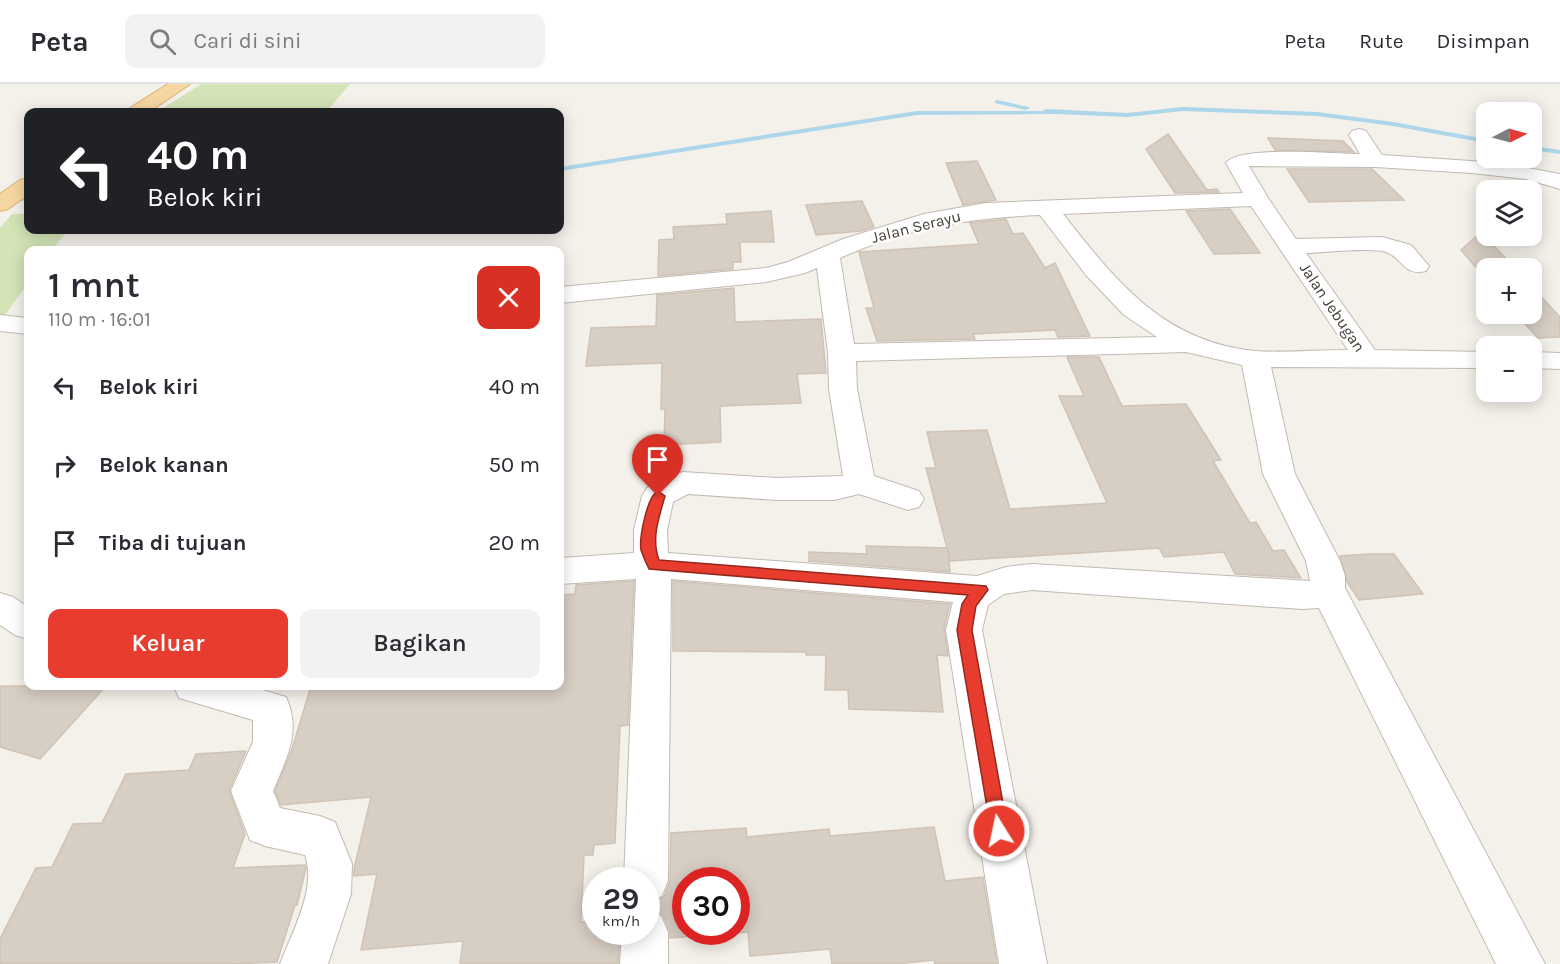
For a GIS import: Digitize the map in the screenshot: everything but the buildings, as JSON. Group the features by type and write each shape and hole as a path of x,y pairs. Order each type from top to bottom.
{"main road":[{"path":"143,108 180,84"},
{"path":"0,204 24,188"}],"street":[{"path":"1359,135 1376,161 1521,172 1548,176 1560,182"},
{"name":"Jalan Jebugan","path":"1376,161 1254,158 1237,164 1264,208 1367,358 1476,360"},
{"path":"1047,208 1095,270 1133,309 1186,344"},
{"name":"Jalan Serayu","path":"564,295 766,275 796,268 827,254 932,219 986,210 1264,208"},
{"path":"1291,246 1382,244 1403,250 1417,266"},
{"path":"827,254 842,353 843,389 860,483"},
{"path":"0,323 24,326"},
{"path":"842,353 1186,344 1255,359 1367,358"},
{"path":"1255,359 1278,474 1323,561 1328,576 1327,588 1521,964"},
{"path":"1542,360 1560,361"},
{"path":"646,867 654,565 648,549 649,532 658,496 682,483 777,489 834,489 860,483 908,499"},
{"path":"564,572 654,565 980,590 1004,580 1032,577 1302,595 1319,594 1327,588"},
{"path":"980,590 969,604 964,630 1023,964"},
{"path":"0,607 24,622"},
{"path":"207,690 272,709 273,742 252,791 265,825 320,837 330,864 328,894 304,964"},
{"path":"644,964 645,945"}],"green space":[{"path":"201,84 350,84 329,108 163,108"},
{"path":"12,214 24,214 24,234 65,234 55,246 24,246 24,289 3,318 0,317 0,228"}],"waterway":[{"path":"997,102 1026,108"},
{"path":"1046,111 1127,115 1183,109 1317,114 1393,124 1476,139"},
{"path":"564,168 917,113 1053,113"},
{"path":"1542,149 1560,152"}],"route":[{"path":"658,496 649,532 648,549 654,565 980,590 969,604 964,630 999,831"}]}
